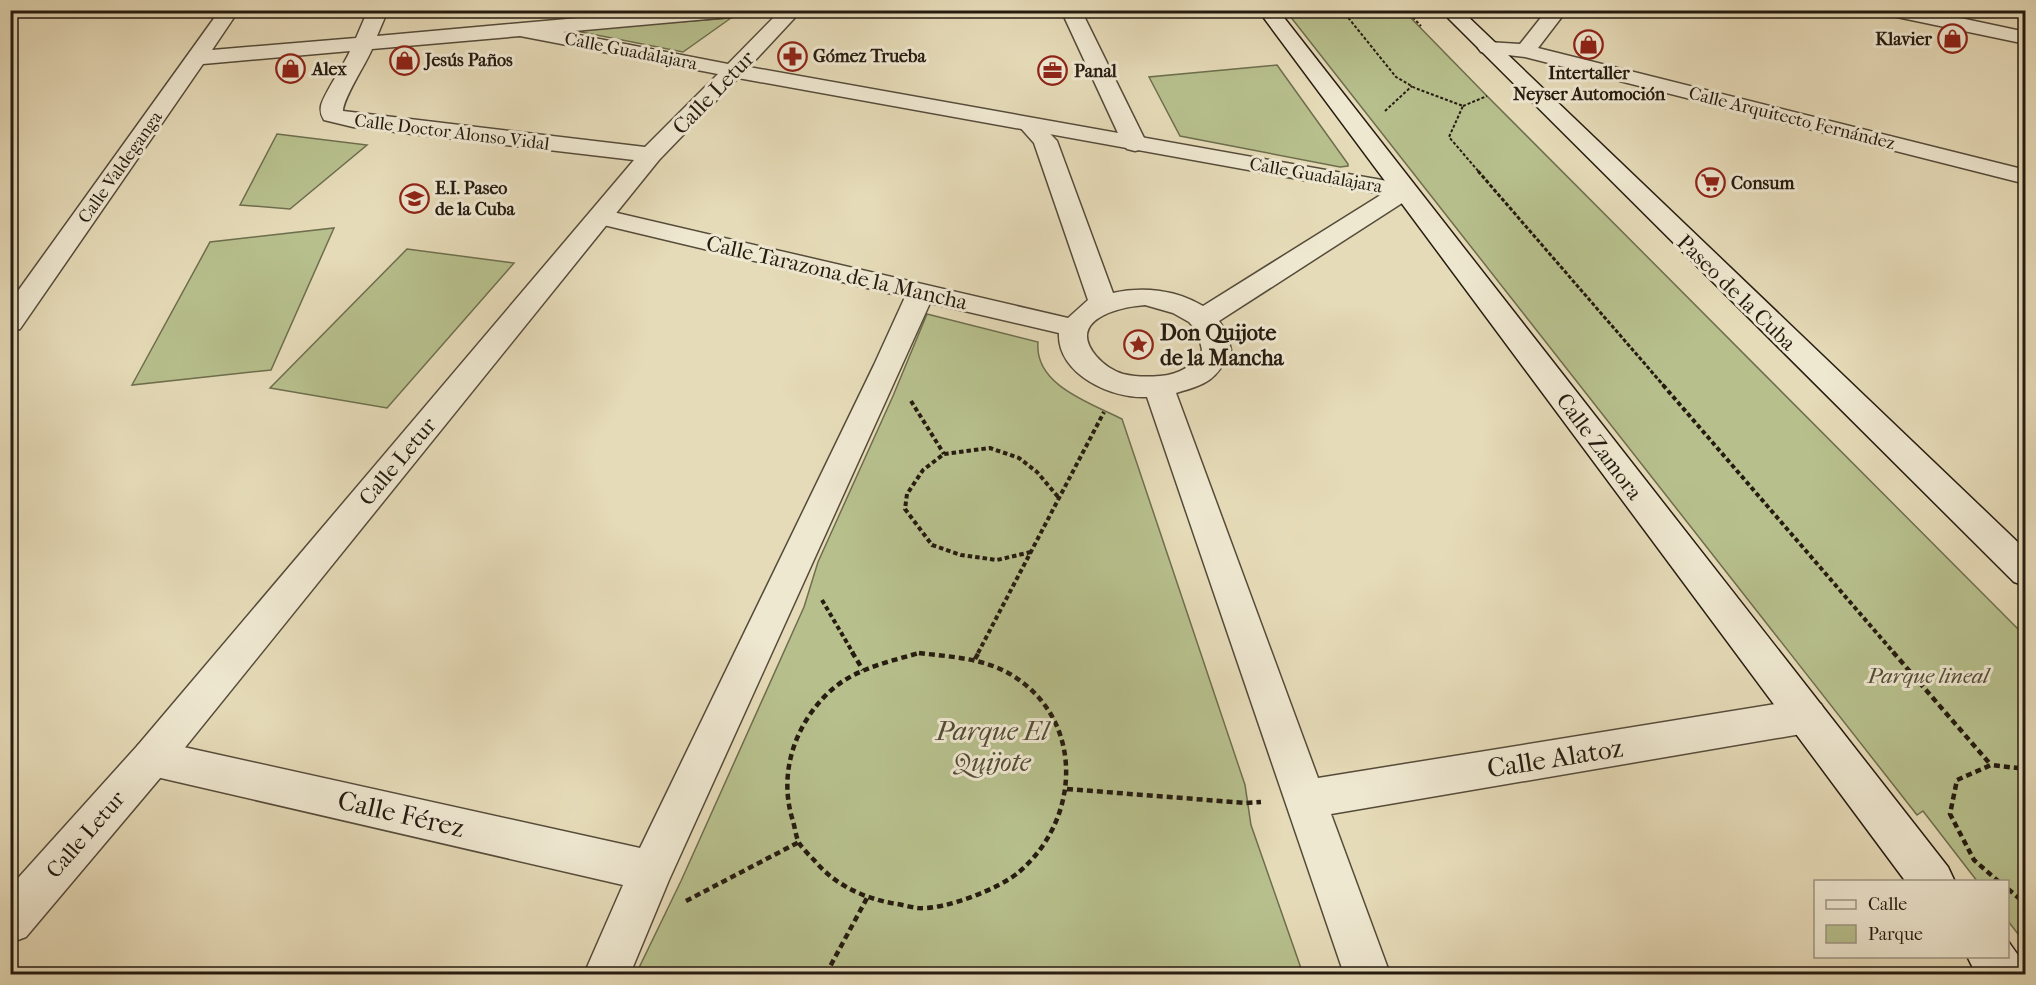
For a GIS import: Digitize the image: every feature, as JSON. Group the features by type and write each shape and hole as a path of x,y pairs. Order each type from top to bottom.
{"street":[{"name":"Calle Valdeganga","path":"10,322 230,10"},
{"name":"Calle Doctor Alonso Vidal","path":"378,10 353,69 332,104 332,115 340,118 651,155"},
{"path":"197,58 362,45 517,29 554,18 741,10"},
{"name":"Calle Letur","path":"10,921 152,758 651,155 793,10"},
{"path":"1071,10 1135,144"},
{"name":"Calle Zamora","path":"1267,10 1931,880"},
{"path":"1525,51 1558,10"},
{"path":"1892,10 2025,38"},
{"path":"1440,13 1444,30 1488,48"},
{"name":"Calle Guadalajara","path":"517,29 733,71 1404,191"},
{"name":"Calle Arquitecto Fernández","path":"1488,48 1525,51 2025,177"},
{"name":"Paseo de la Cuba","path":"1488,48 1529,91 2025,572"},
{"path":"1029,125 1045,141 1103,303"},
{"name":"Calle Guadalajara","path":"1203,319 1404,191"},
{"name":"Calle Tarazona de la Mancha","path":"600,217 1074,328"},
{"path":"607,975 651,870 889,365 921,292"},
{"path":"1145,297 1167,301 1187,308 1203,319 1213,333 1216,348 1212,362 1200,374 1182,383 1159,388 1119,384 1096,374 1081,360 1073,344 1074,328 1085,314 1103,303 1123,298 1145,297"},
{"path":"1159,388 1367,975"},
{"name":"Calle Alatoz","path":"1304,799 1807,716"},
{"name":"Calle Férez","path":"152,758 651,870"},
{"path":"1991,958 2004,975"}],"path":[{"path":"1342,10 1396,77 1412,87 1463,106"},
{"path":"1378,118 1412,87"},
{"path":"1486,96 1463,106 1449,137 1991,765"},
{"path":"889,365 944,454"},
{"path":"975,658 1119,384"},
{"path":"1031,552 997,560 961,555 932,545 905,509 907,494 923,470 944,454 990,448 1019,458 1037,472 1059,498"},
{"path":"797,557 863,669"},
{"path":"919,654 975,658 1015,677 1046,706 1065,744 1067,789 1052,833 1019,872 974,898 920,908 867,898 827,876 800,842 787,803 788,762 803,724 829,692 863,669 919,654"},
{"path":"1997,880 1974,860 1950,814 1957,780 1991,765 2025,769"},
{"path":"1067,789 1246,803 1304,799"},
{"path":"625,932 800,842"},
{"path":"2009,891 2025,904"},
{"path":"825,975 867,898"}],"green space":[{"name":"Parque lineal","path":"1286,11 1404,11 2025,636 2025,943 2009,922 2009,880 1976,880 1923,811 1917,815"},
{"path":"731,18 683,52 581,32 587,29"},
{"path":"1277,65 1348,166 1340,167 1180,136 1149,77"},
{"path":"277,134 367,145 290,209 240,205"},
{"path":"334,228 271,370 132,385 210,242"},
{"path":"407,249 514,263 387,408 270,388"},
{"name":"Parque El Quijote","path":"927,314 1038,342 1039,357 1045,370 1054,381 1080,399 1122,419 1245,785 1251,825 1303,974 636,974 681,881 804,607 818,562 893,396"}],"place":[{"name":"Klavier","path":"1953,39"},
{"name":"Intertaller Neyser Automoción","path":"1589,44"},
{"name":"Gómez Trueba","path":"792,56"},
{"name":"Jesús Paños","path":"404,60"},
{"name":"Alex","path":"291,69"},
{"name":"Panal","path":"1053,71"},
{"name":"Consum","path":"1710,183"},
{"name":"E.I. Paseo de la Cuba","path":"414,198"},
{"name":"Don Quijote de la Mancha","path":"1139,345"}]}
